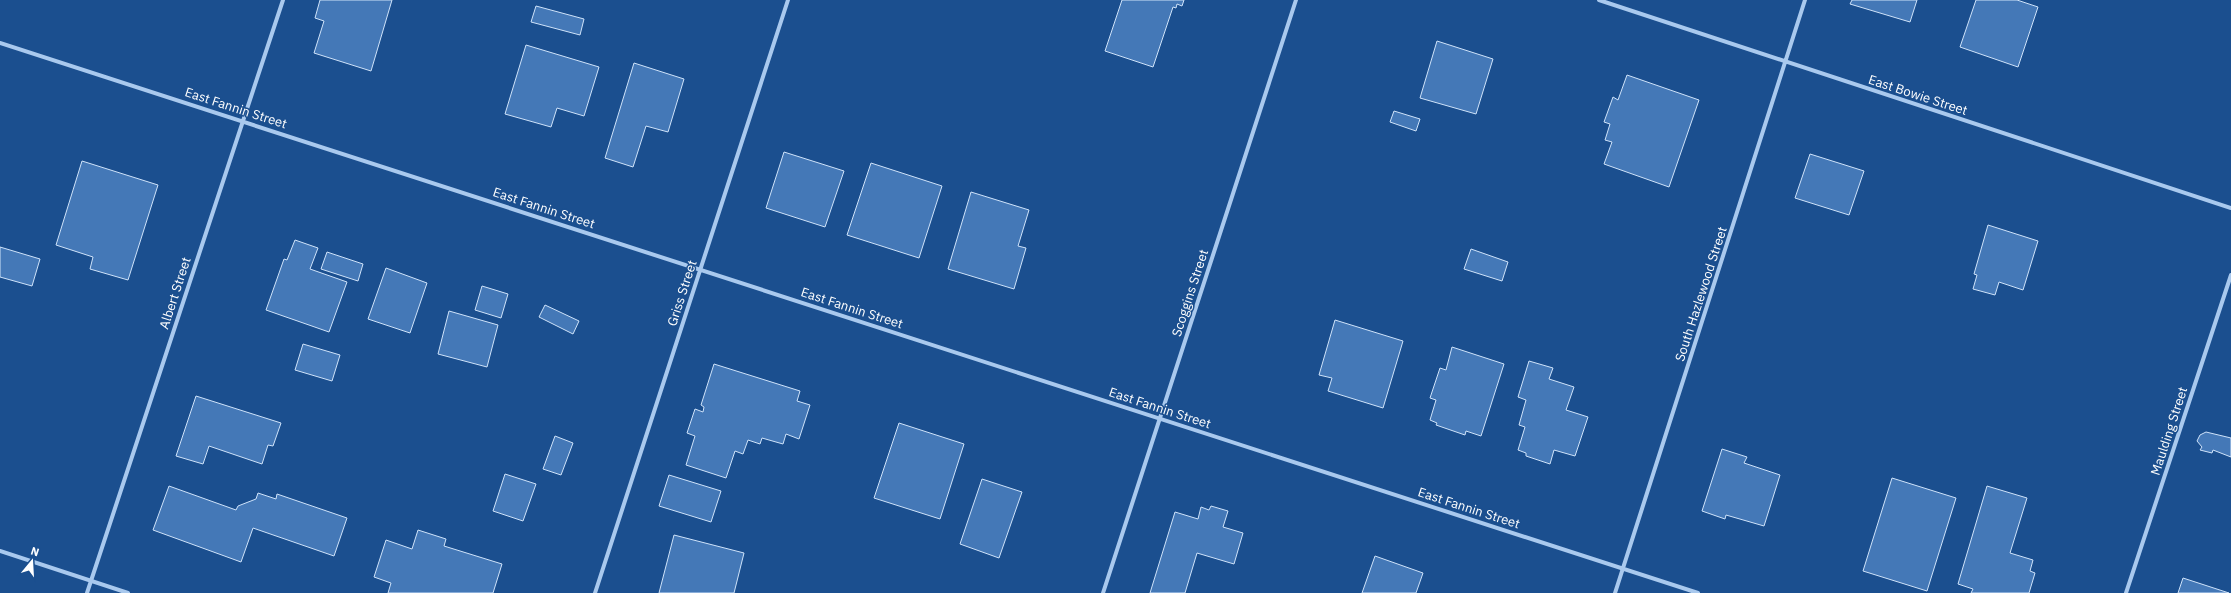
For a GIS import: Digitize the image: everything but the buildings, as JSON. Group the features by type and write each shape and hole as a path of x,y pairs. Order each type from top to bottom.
{"street":[{"name":"Albert Street","path":"87,593 283,0"},
{"name":"Griss Street","path":"595,593 788,0"},
{"name":"Scoggins Street","path":"1103,593 1296,0"},
{"name":"East Bowie Street","path":"1599,0 1786,63 2231,208"},
{"name":"South Hazlewood Street","path":"1615,593 1805,0"},
{"name":"East Fannin Street","path":"0,43 1698,593"},
{"name":"Maulding Street","path":"2126,593 2231,275"},
{"path":"0,551 128,593"}]}
